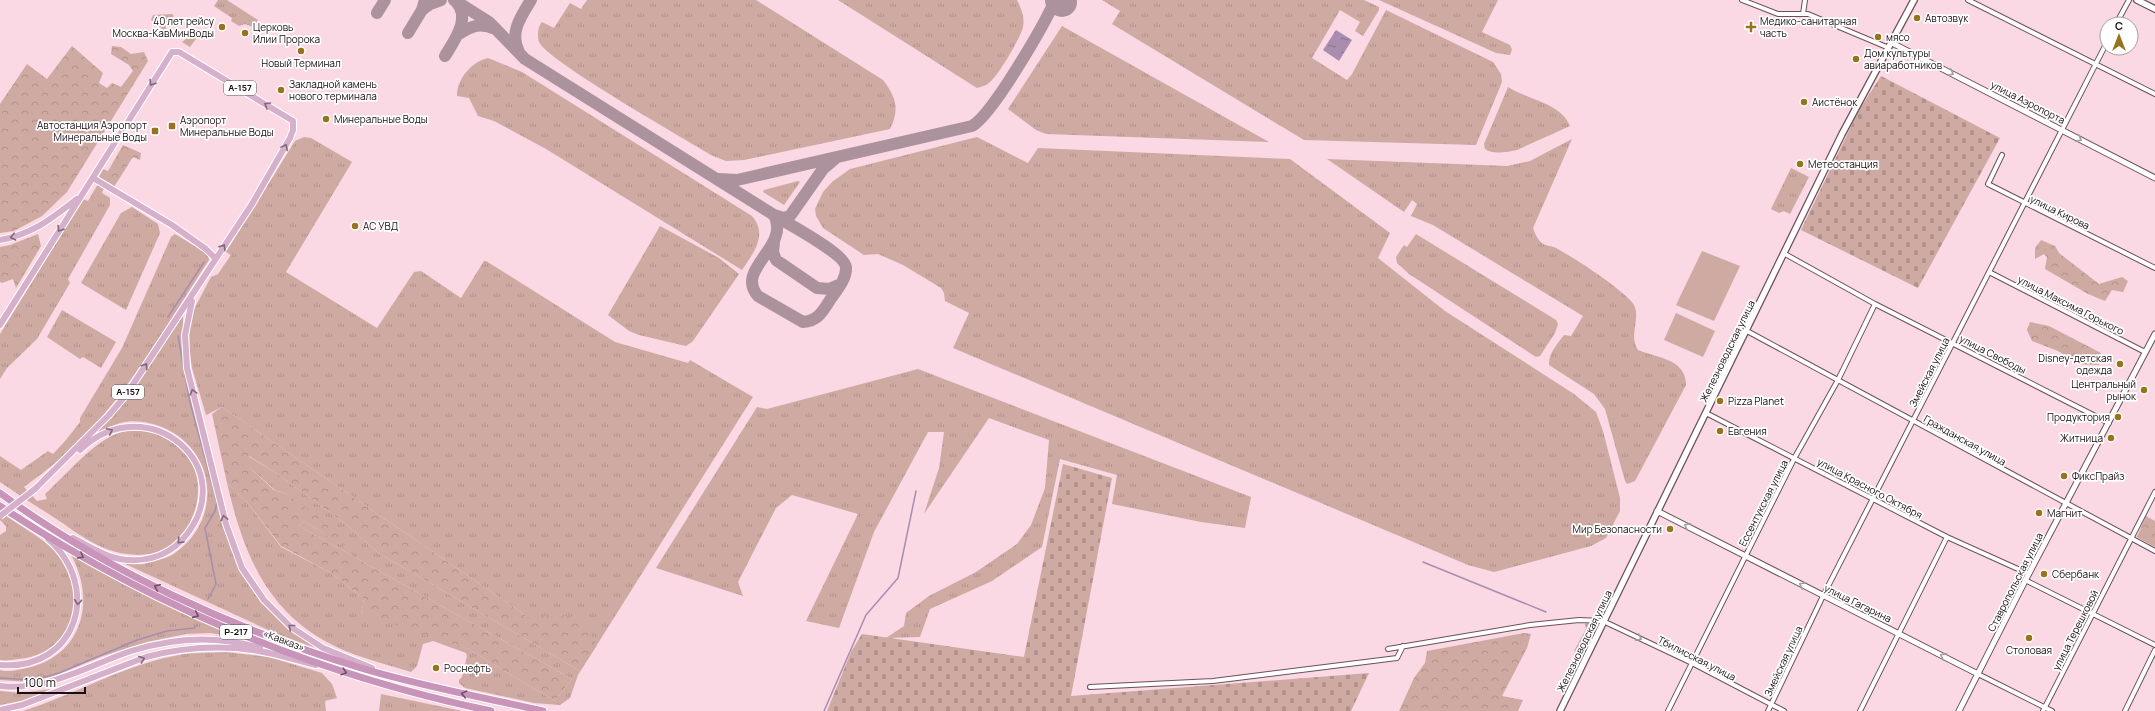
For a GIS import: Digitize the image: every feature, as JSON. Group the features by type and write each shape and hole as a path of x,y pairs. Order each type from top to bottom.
{"highway":[{"name":"Р-217","path":"0,493 62,534"},
{"name":"«Кавказ»","path":"0,506 42,534 126,581 197,616 329,668 409,692 491,711"},
{"name":"«Кавказ»","path":"62,534 106,561 210,612 313,652 388,675 543,711"},
{"path":"480,697 494,703 532,711"}],"main road":[{"name":"Железноводская улица","path":"1560,711 1842,134 1914,0"},
{"path":"2137,0 2155,9"},
{"name":"А-157","path":"0,325 168,56 174,51 179,52 291,119 294,124 293,130 276,163 195,292 126,395 35,489 0,516"},
{"path":"93,178 172,225 206,249 216,259"},
{"path":"0,240 29,233 42,226 81,196"},
{"path":"195,292 188,310 185,329 187,368 226,524 242,568 264,600 291,627 339,656 388,675"},
{"path":"45,479 56,473 84,446 97,437 116,428 131,426 144,426 170,436 188,451 199,474 202,494 199,514 189,532 167,552 148,559 121,559 107,556 62,534"},
{"path":"0,665 22,664 46,655 65,639 76,617 78,589 69,563 63,553 42,534"},
{"path":"0,686 35,686 55,681 131,651 167,642 194,638 234,641 329,668"},
{"path":"0,710 22,705 146,657 165,652 234,648 255,650 329,668"}],"street":[{"path":"1742,0 1778,14 1808,14 1890,45"},
{"path":"1803,14 1805,0"},
{"path":"1968,0 2155,94"},
{"path":"2120,16 2129,0"},
{"name":"улица Аэропорта","path":"1890,45 2155,178"},
{"name":"Змейская улица","path":"1768,711 1823,596 1914,421 2099,56"},
{"name":"улица Кирова","path":"2002,155 1988,184 2155,268"},
{"name":"улица Свободы","path":"1784,254 1875,304 2109,423"},
{"name":"улица Максима Горького","path":"1989,272 2146,352"},
{"name":"Ессентукская улица","path":"1668,711 1795,457 1838,380 1875,304"},
{"name":"Гражданская улица","path":"1747,331 2155,551"},
{"name":"Ставропольская улица","path":"1959,711 2025,580 2155,334"},
{"name":"улица Красного Октября","path":"1706,412 1947,537 2029,574"},
{"name":"улица Терешковой","path":"2044,709 2130,538 2155,492"},
{"name":"улица Гагарина","path":"1657,511 1746,555 2044,709 2052,711"},
{"path":"1860,711 1900,634 1947,537"},
{"path":"2025,580 2155,645"},
{"path":"1388,649 1530,625 1584,620 1604,621"},
{"name":"Тбилисская улица","path":"1604,621 1692,663 1784,711"},
{"path":"1090,687 1213,681 1397,658 1403,646"},
{"path":"2125,711 2155,650"}],"green space":[{"path":"218,0 227,0 258,20 253,27 245,24 239,26 231,21 232,18 214,6"},
{"path":"587,0 756,0 883,80 894,98 896,109 893,122 890,129 744,160 726,161 713,156 591,82 547,51 539,42 538,31 542,22 554,28 570,3 581,9"},
{"path":"838,0 1017,0 1022,13 1023,27 1018,39 995,77 984,86 977,88"},
{"path":"1102,0 1364,0 1379,7 1379,10 1363,36 1355,31 1360,22 1340,10 1312,58 1347,80 1352,74 1386,10 1493,62 1501,74 1502,82 1476,145 1304,140 1112,24 1120,11"},
{"path":"1379,0 1498,0 1482,32 1510,45 1512,50 1510,55 1496,53"},
{"path":"172,14 174,16 167,22 165,31 151,20 153,15"},
{"path":"1062,26 1269,142 1046,134 1036,130 1008,109"},
{"path":"191,27 198,36 190,47 182,42 191,35"},
{"path":"72,46 103,73 99,83 107,88 112,83 121,87 133,71 129,65 111,54 112,46 121,47 131,54 144,52 148,61 67,192 42,216 14,231 0,233 0,104 27,64 47,79"},
{"path":"488,58 522,72 752,216 757,223 759,230 758,243 742,270 546,149 494,121 478,116 469,98 457,96 459,83 471,67"},
{"path":"1881,76 2000,138 1918,288 1801,230 1859,110"},
{"path":"1508,87 1552,107 1566,118 1570,126 1517,150 1505,152 1488,151 1485,149 1484,144"},
{"path":"304,137 311,138 352,162 286,272 377,328 414,272 421,271 461,298 484,261 486,261 615,342 688,363 690,360 753,397 578,675 570,698 560,705 534,703 465,688 459,683 459,680 462,677 467,656 466,653 433,641 423,644 417,666 411,672 345,651 325,641 304,627 286,611 271,593 259,574 249,553 240,530 227,483 247,502 281,547 331,573 364,599 361,613 378,617 468,649 555,701 572,679 299,526 304,521 345,547 287,494 275,490 250,468 248,456 276,473 347,525 377,552 580,671 528,617 222,407 206,415 192,368 189,349 190,317 211,277 218,274 231,255 226,252 295,141"},
{"path":"977,137 1028,163 1038,148 1290,159 1390,233 1378,258 1445,311 1574,394 1596,412 1603,431 1620,498 1620,511 1606,538 1591,546 1494,572 1468,565 953,348 969,313 945,301 944,293 941,288 903,265 878,254 864,255 823,228 816,216 815,209 823,192 832,182 850,169"},
{"path":"1572,139 1533,228 1535,234 1543,244 1556,248 1574,259 1606,280 1631,301 1635,306 1636,312 1634,338 1638,350 1670,361 1681,370 1685,376 1686,385 1635,481 1627,484 1605,409 1594,394 1549,365 1550,357 1556,345 1564,335 1571,336 1583,316 1433,225 1411,216 1417,204 1412,200 1404,212 1327,159 1507,166 1530,161"},
{"path":"123,145 141,153 140,160 133,157 114,187 99,177 103,169 108,171"},
{"path":"1791,168 1809,177 1790,214 1784,211 1779,213 1771,209"},
{"path":"798,181 800,182 784,205 763,192 764,190"},
{"path":"98,184 104,188 102,193 110,198 110,205 68,279 70,283 37,339 7,368 0,379 0,334 83,199 88,201"},
{"path":"132,207 158,224 160,233 126,310 81,283 121,213"},
{"path":"660,226 719,258 739,274 693,341 686,346 639,335 629,331 608,315"},
{"path":"38,234 41,246 16,288 13,279 2,283 0,282 0,247 10,245"},
{"path":"175,234 208,254 209,260 141,365 111,406 87,434 70,450 24,487 37,501 47,499 45,494 90,451 109,437 125,431 139,430 152,432 170,441 187,454 194,467 198,481 198,496 195,511 189,525 180,537 169,547 151,554 126,554 100,546 86,539 0,482 0,456 21,470 48,451 53,454 66,440 80,422 80,418 122,348 171,237"},
{"path":"1416,234 1556,320 1558,324 1555,333 1540,356 1536,357 1409,274 1397,263 1396,257 1404,245 1407,247"},
{"path":"2041,240 2055,246 2059,253 2099,284 2122,277 2128,281 2123,292 2112,290 2105,301 2088,294 2045,269 2047,257 2044,254 2035,259 2035,248"},
{"path":"1702,251 1740,266 1714,321 1676,305"},
{"path":"62,310 116,342 101,368 83,357 80,359 47,337"},
{"path":"1676,313 1715,331 1703,357 1664,340"},
{"path":"183,316 183,355 230,547 246,579 265,604 287,626 316,648 279,635 121,562 156,560 175,553 191,538 202,520 207,500 206,481 200,463 189,446 174,433 153,424 136,421 120,423 98,433 96,432 115,412"},
{"path":"2030,322 2049,326 2101,353 2099,365 2079,364 2058,351 2032,341 2027,330"},
{"path":"918,369 1251,497 1245,528 1201,522 1112,504 1117,475 1060,459 1042,547 992,581 930,609 920,637 886,638 904,626 906,613 929,596 976,572 1017,544 1031,525 1045,488 1049,440 989,418 924,514 939,468 944,432 928,432 874,532 839,628 806,621 858,514 792,495 776,508 738,582 743,596 656,568 757,407 767,409"},
{"path":"222,407 528,617 563,615 583,623 597,645 580,671 377,552 347,525 276,473 249,456 250,468 274,490 287,494 334,528 346,548 304,521 299,526 572,679 555,701 468,649 361,613 364,599 331,573 281,546 247,502 227,483 212,414"},
{"path":"1063,464 1112,478 1071,696 1369,673 1351,711 827,711 851,652 862,634 1024,657"},
{"path":"0,512 44,541 59,555 65,562 73,578 76,594 75,610 70,625 62,638 50,648 35,655 7,660 0,660 0,535 6,531 6,526 0,520"},
{"path":"2146,516 2155,521 2155,547 2137,537"},
{"path":"70,553 166,604 240,638 210,633 186,634 147,642 103,656 51,677 30,682 0,680 0,670 19,670 49,660 63,650 73,637 80,622 83,605 82,588 78,570"},
{"path":"1587,623 1594,625 1594,629 1573,675 1572,672 1580,655 1574,651 1586,629 1585,624"},
{"path":"1524,633 1531,634 1527,648 1502,696 1523,700 1518,711 1399,711 1414,678 1425,663 1427,651"},
{"path":"226,652 269,657 322,673 332,684 337,698 325,701 326,711 23,711 117,674 155,661 186,654"},
{"path":"51,689 26,700 0,705 0,691 21,693"},
{"path":"381,694 462,711 379,711"}],"water":[{"path":"1336,30 1352,40 1339,61 1323,50"}],"waterway":[{"path":"168,317 204,262"},
{"path":"178,336 190,402 217,502 215,511 205,528 216,584 208,599"},
{"path":"824,711 866,615 898,578 916,491"},
{"path":"1423,562 1546,612"},
{"path":"0,678 34,680 59,673 137,640 167,631 194,628 197,625"}],"taxiway":[{"path":"377,13 385,0"},
{"path":"408,33 422,10 425,0"},
{"path":"422,10 430,4 441,0"},
{"path":"454,0 489,22 525,59 774,215 814,239 836,254 843,261 846,267 845,276 820,315 813,320 803,322 758,296 752,286 753,276 775,237 777,227 774,215 784,218 790,216 823,169 836,158"},
{"path":"445,56 457,36 462,21 462,13 454,0"},
{"path":"519,52 516,45 516,31 520,18 531,0"},
{"path":"719,179 737,180 972,126 992,105 1004,88 1030,48 1055,0"},
{"path":"459,34 468,29 481,25 495,29"},
{"path":"774,242 773,252 776,260 817,288 829,289 841,284"}],"place":[{"name":"Автозвук","path":"1917,18"},
{"name":"40 лет рейсу Москва-КавМинВоды","path":"222,27"},
{"name":"Медико-санитарная часть","path":"1751,27"},
{"name":"Церковь Илии Пророка","path":"245,33"},
{"name":"мясо","path":"1878,37"},
{"name":"Новый Терминал","path":"301,51"},
{"name":"Дом культуры авиаработников","path":"1856,59"},
{"name":"Закладной камень нового терминала","path":"281,90"},
{"name":"Аистёнок","path":"1804,102"},
{"name":"Минеральные Воды","path":"326,119"},
{"name":"Аэропорт Минеральные Воды","path":"172,126"},
{"name":"Автостанция Аэропорт Минеральные Воды","path":"155,131"},
{"name":"Метеостанция","path":"1800,164"},
{"name":"АС УВД","path":"355,226"},
{"name":"Disney-детская одежда","path":"2120,364"},
{"name":"Центральный рынок","path":"2144,390"},
{"name":"Pizza Planet","path":"1720,401"},
{"name":"Продуктория","path":"2118,417"},
{"name":"Евгения","path":"1720,431"},
{"name":"Житница","path":"2111,438"},
{"name":"ФиксПрайз","path":"2064,476"},
{"name":"Магнит","path":"2039,513"},
{"name":"Мир Безопасности","path":"1670,529"},
{"name":"Сбербанк","path":"2044,574"},
{"name":"Столовая","path":"2029,638"},
{"name":"Роснефть","path":"436,668"}]}
